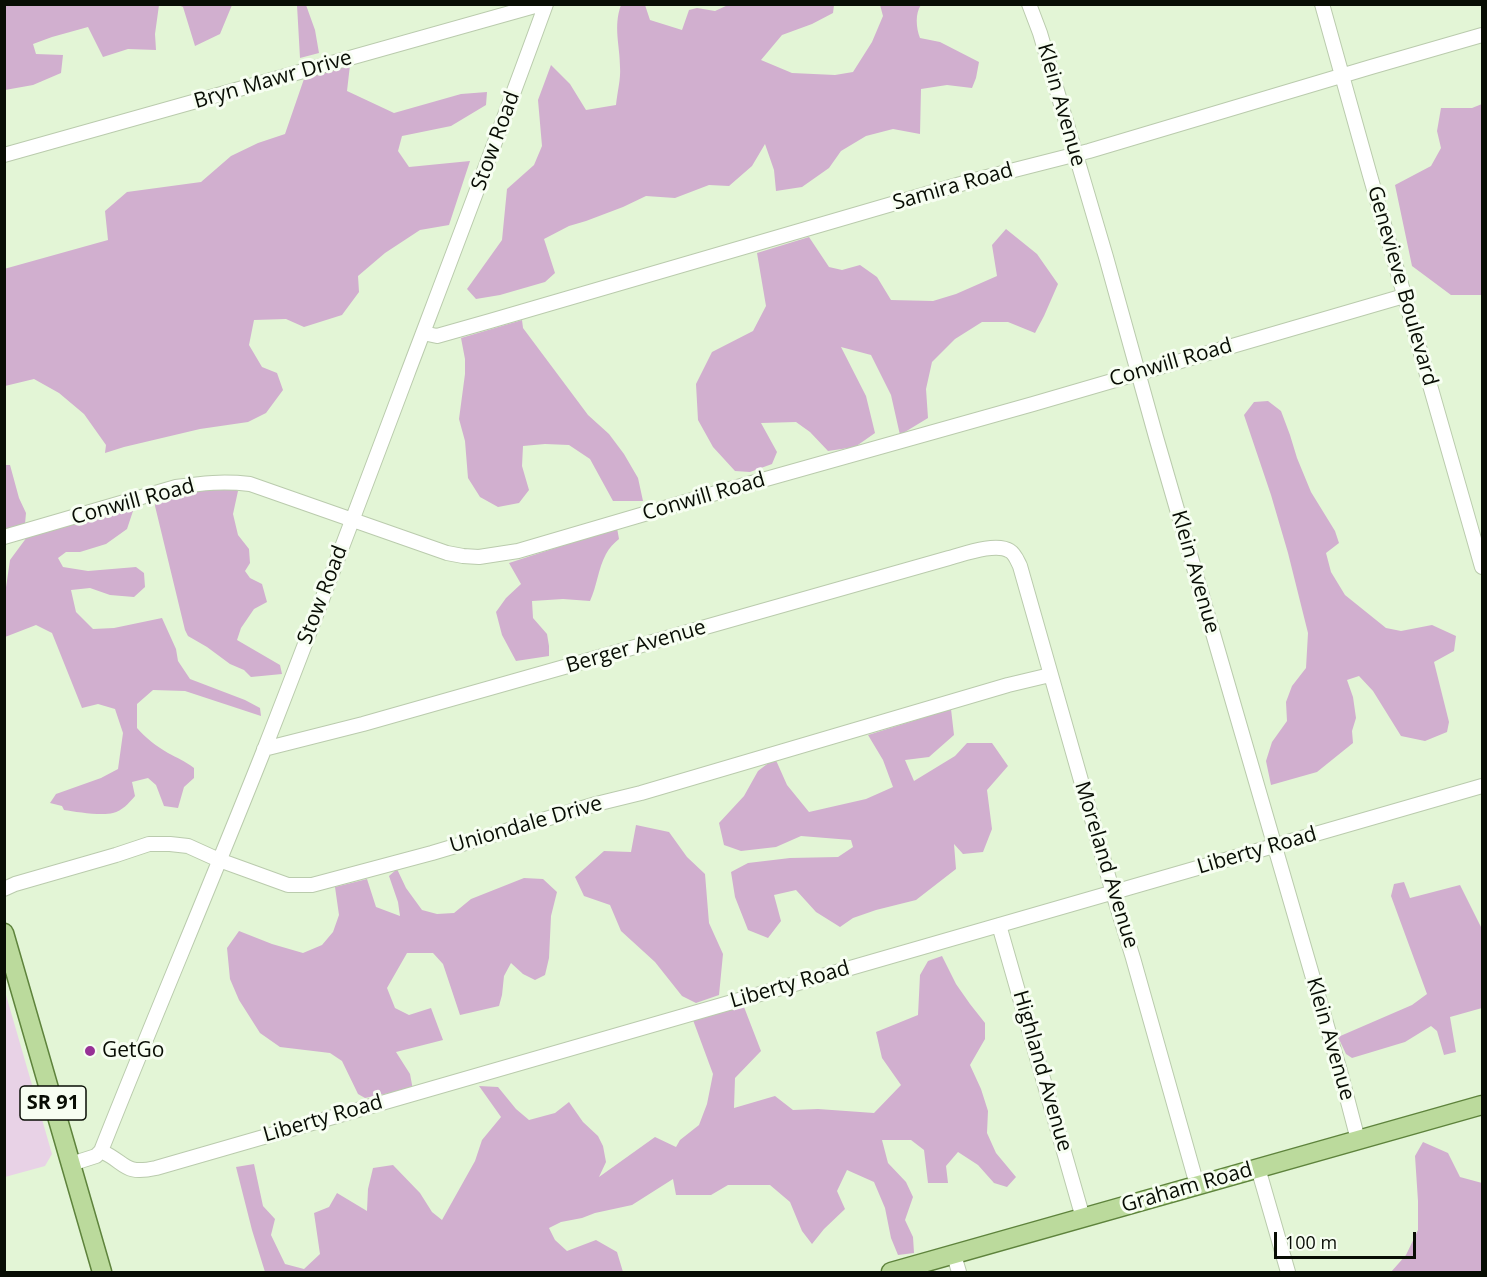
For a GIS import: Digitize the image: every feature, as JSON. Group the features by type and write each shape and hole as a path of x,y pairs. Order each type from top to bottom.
{"main road":[{"name":"SR 91","path":"4,933 102,1272"},
{"name":"Graham Road","path":"891,1272 956,1264 1083,1218 1482,1105"}],"street":[{"name":"Bryn Mawr Drive","path":"4,155 544,4"},
{"name":"Stow Road","path":"101,1151 264,749 353,519 477,192 544,4"},
{"name":"Klein Avenue","path":"1029,4 1109,267 1358,1140"},
{"name":"Genevieve Boulevard","path":"1322,4 1482,567"},
{"name":"Samira Road","path":"423,333 437,336 970,182 1076,154 1482,35"},
{"name":"Conwill Road","path":"4,537 176,487 219,482 250,484 447,553 479,557 518,551 1404,296"},
{"name":"Berger Avenue","path":"264,749 443,702 949,558 997,547 1008,550"},
{"name":"Moreland Avenue","path":"1008,550 1016,557 1020,566 1113,893 1134,958 1197,1185"},
{"name":"Uniondale Drive","path":"4,889 149,843 188,846 288,885 321,883 716,772 1008,685 1050,675"},
{"name":"Liberty Road","path":"101,1151 132,1170 156,1168 1482,786"},
{"name":"Highland Avenue","path":"999,925 1083,1218"},
{"path":"72,1164 96,1156 101,1151"},
{"path":"1258,1168 1288,1272"}],"shaded area":[{"path":"5,4 159,5 155,34 156,50 128,49 103,57 88,27 33,44 36,54 63,55 61,73 33,85 5,90"},
{"path":"178,5 232,5 220,34 195,46 183,7"},
{"path":"297,5 306,5 315,30 319,53 300,58"},
{"path":"621,5 645,5 650,20 682,30 689,10 697,8 715,11 728,5 834,5 833,13 782,35 761,60 792,73 835,75 853,72 872,42 883,16 880,5 921,5 917,21 920,38 940,42 979,62 972,88 947,85 921,89 920,134 893,129 866,136 841,151 829,168 802,187 776,191 774,170 765,144 752,166 729,186 709,185 675,198 646,196 623,207 569,226 544,239 555,273 545,282 500,295 476,299 467,289 502,240 507,189 534,165 542,146 538,100 551,65 570,84 586,110 616,105 620,72 617,21"},
{"path":"350,65 347,91 394,113 461,94 487,92 486,105 451,126 402,136 398,151 409,167 470,161 449,225 420,230 385,253 358,276 359,292 342,315 304,327 286,319 254,320 249,345 262,367 277,373 283,390 266,413 248,422 200,429 105,453 106,445 84,414 59,393 34,379 5,386 4,269 108,240 105,211 127,192 201,182 231,156 258,143 285,134 305,76"},
{"path":"1482,104 1482,295 1451,295 1412,266 1395,185 1431,166 1441,148 1437,131 1441,108 1472,108"},
{"path":"1006,229 1037,254 1058,284 1035,333 1008,322 982,322 955,339 932,362 926,389 928,418 900,435 891,395 871,355 841,347 866,396 875,433 855,447 828,451 810,432 796,422 761,423 777,452 772,464 750,472 735,471 713,447 698,420 696,384 712,352 753,331 766,306 757,253 809,237 829,267 842,270 860,265 877,277 891,300 933,301 956,294 997,276 992,245"},
{"path":"522,320 523,328 588,415 609,434 624,454 638,478 643,501 613,501 590,459 569,445 545,444 523,446 522,466 529,490 519,503 498,507 480,497 468,478 465,441 459,419 465,374 461,338"},
{"path":"1268,401 1281,411 1311,492 1335,531 1339,543 1326,553 1331,572 1345,595 1386,628 1401,631 1432,625 1456,636 1454,651 1434,662 1449,722 1447,732 1425,741 1401,736 1373,691 1359,676 1347,680 1353,697 1356,718 1352,731 1353,743 1317,772 1271,785 1266,761 1272,742 1287,721 1286,702 1292,686 1306,668 1308,633 1271,495 1244,415 1254,402"},
{"path":"4,465 10,465 19,498 26,513 25,524 5,530"},
{"path":"196,487 231,487 238,491 233,514 238,535 249,549 250,563 245,571 250,578 262,584 267,602 254,609 241,628 237,640 280,665 282,674 251,677 244,670 230,664 188,636 185,630 155,506 156,498"},
{"path":"120,508 133,511 127,529 106,544 80,552 66,552 58,558 63,567 88,571 136,567 144,573 145,587 134,597 110,595 90,588 71,590 76,612 93,629 114,628 162,618 176,649 178,661 190,679 245,700 260,708 261,716 185,691 153,690 137,704 137,728 159,748 194,768 194,778 184,787 178,808 164,806 156,785 148,778 132,782 135,796 116,812 96,814 64,810 62,806 50,803 56,794 101,778 118,769 123,733 115,709 98,704 82,708 52,633 36,625 5,637 4,601 10,560 27,537"},
{"path":"617,528 619,539 603,560 590,601 563,599 532,601 533,618 547,634 549,656 516,661 502,635 496,612 506,598 521,584 509,563"},
{"path":"951,709 954,735 929,757 905,760 914,781 955,756 967,743 992,743 1008,766 987,790 992,829 983,852 963,854 954,844 956,869 916,900 853,918 840,927 816,912 796,890 774,895 781,921 768,938 748,930 735,897 731,872 748,863 790,858 838,857 853,847 851,840 801,836 776,847 741,851 724,845 719,823 744,796 758,771 775,758 787,785 809,812 866,799 893,787 883,760 868,735"},
{"path":"636,825 669,832 687,857 705,874 709,923 723,954 719,995 696,1003 682,996 655,962 621,931 610,905 584,896 575,877 604,851 631,852"},
{"path":"397,869 406,888 422,910 437,914 454,913 471,899 524,878 543,879 557,892 551,916 549,958 545,975 535,980 523,974 511,963 504,976 499,1006 460,1015 443,964 433,953 407,953 387,988 395,1008 409,1015 431,1008 443,1040 396,1052 410,1074 413,1090 365,1098 358,1094 342,1061 330,1053 280,1047 260,1033 239,1000 230,979 227,948 239,931 303,953 322,945 333,932 339,915 335,887 367,879 376,907 400,916 389,876"},
{"path":"1404,882 1410,898 1460,885 1482,929 1482,1008 1450,1017 1456,1052 1444,1055 1437,1031 1431,1026 1405,1042 1352,1058 1346,1054 1338,1037 1412,1005 1427,994 1391,896 1394,884"},
{"path":"942,956 956,984 985,1023 985,1039 970,1065 988,1111 987,1133 996,1153 1016,1177 1007,1187 994,1183 978,1165 958,1152 946,1166 948,1183 928,1183 924,1150 911,1140 882,1140 888,1163 906,1182 913,1197 905,1220 913,1237 914,1253 898,1255 891,1238 885,1208 874,1182 847,1170 837,1191 845,1209 812,1244 802,1231 790,1202 770,1185 728,1185 711,1195 676,1195 673,1179 632,1205 561,1222 549,1228 555,1240 567,1251 596,1240 617,1252 623,1272 265,1272 236,1167 254,1164 263,1206 275,1219 271,1235 285,1264 304,1269 320,1254 314,1213 329,1207 337,1193 367,1211 368,1189 373,1168 393,1165 420,1193 432,1212 442,1220 475,1161 482,1140 501,1117 479,1086 498,1087 516,1109 529,1120 555,1113 569,1102 583,1122 598,1136 603,1146 606,1162 599,1177 655,1137 676,1147 680,1140 699,1125 707,1104 713,1074 693,1020 705,1014 744,1007 761,1051 735,1078 734,1108 775,1096 793,1110 818,1109 874,1113 901,1085 882,1058 876,1032 918,1015 920,975 928,961"},
{"path":"4,988 52,1154 45,1166 5,1177"},
{"path":"1423,1142 1448,1153 1460,1177 1482,1183 1482,1272 1391,1272 1406,1255 1418,1230 1415,1156"}],"place":[{"name":"GetGo","path":"90,1051"}]}
